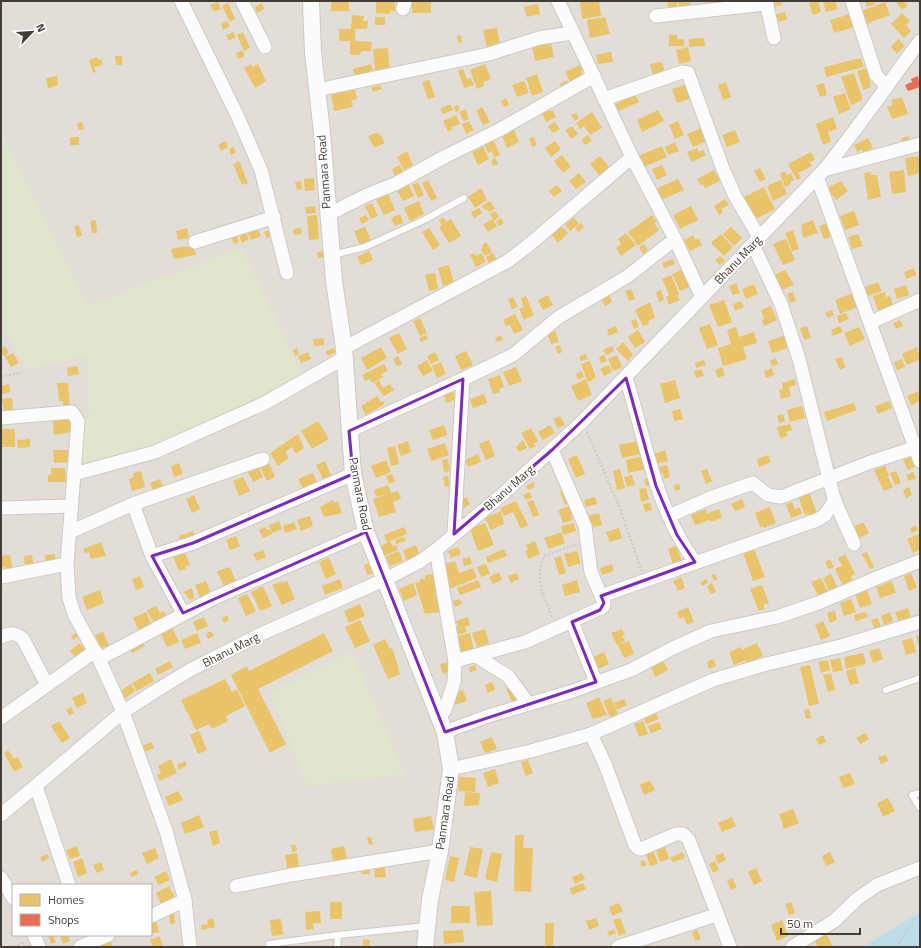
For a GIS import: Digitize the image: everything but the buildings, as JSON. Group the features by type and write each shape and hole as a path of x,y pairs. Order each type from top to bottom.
{"street":[{"path":"182,1 237,115 261,170 287,273"},
{"path":"242,1 265,47"},
{"name":"Panmara Road","path":"311,1 313,52 331,256 344,353 353,474 366,532 386,578 445,732 451,769 440,851 426,926 425,947"},
{"path":"558,1 604,99 675,239 702,297"},
{"path":"852,1 876,75 886,86"},
{"path":"656,16 766,2 774,38"},
{"path":"317,90 489,54 539,38 572,33"},
{"name":"Bhanu Marg","path":"1,816 123,712 190,670 261,634 419,562 436,550 504,493 582,422 626,378 821,173 854,133 886,86 920,41"},
{"path":"604,99 682,72 688,73 723,169 756,241 781,304 799,358 835,500 854,544"},
{"path":"328,215 367,195 396,184 446,156 499,130 594,76"},
{"path":"920,144 821,173 871,322 918,447 920,461"},
{"path":"74,474 156,452 265,403 344,353 508,261 530,244 632,156"},
{"path":"195,242 274,217"},
{"path":"349,430 463,379 513,354 559,317 628,276 675,239"},
{"path":"871,322 920,300"},
{"path":"626,378 656,486 668,516 682,544 695,562"},
{"path":"454,534 463,379"},
{"path":"1,418 72,412 78,421 70,506 70,532 67,564 71,604 75,616 97,655 123,712 166,831 185,900 189,947"},
{"path":"668,516 710,498 753,483 768,494 781,497 868,463 918,447"},
{"path":"455,661 525,642 600,610 604,603 591,572 585,526 552,450"},
{"path":"70,532 133,504 263,459"},
{"path":"152,556 194,543 353,474"},
{"path":"602,596 645,579 665,574 695,562 818,520 825,515 835,500"},
{"path":"133,504 152,556 183,613"},
{"path":"1,508 70,506"},
{"path":"1,718 47,685 97,655 236,588 366,532"},
{"path":"436,550 455,661 454,682 445,710 439,716"},
{"path":"445,732 528,703 570,692 631,670 667,650 711,631 777,617 818,603 879,577 920,562"},
{"path":"1,577 67,564"},
{"path":"572,622 596,682"},
{"path":"451,769 531,751 591,734 713,680 763,665 841,646 920,622"},
{"path":"1,637 10,633 17,634 22,639 47,685"},
{"path":"476,656 508,676 528,703"},
{"path":"591,734 605,764 635,845 641,849 676,834 683,834 689,840 716,915 730,947"},
{"path":"36,786 69,884"},
{"path":"236,886 291,875 440,851"},
{"path":"792,947 834,921 857,899 877,884 920,868"},
{"path":"1,878 12,896"},
{"path":"152,916 185,900"},
{"path":"618,947 716,915"},
{"path":"34,936 39,947"},
{"path":"80,947 106,936"}],"lane":[{"path":"331,256 365,247 424,220 464,198"},
{"path":"886,690 920,678"},
{"path":"920,792 912,795 920,808"},
{"path":"269,944 426,926"},
{"path":"337,947 338,935"}],"path":[{"path":"1,377 22,372"},
{"path":"582,422 618,504 645,579"},
{"path":"556,628 539,582 539,568 544,556 586,541"},
{"path":"896,947 916,918"}],"highlighted area":[{"path":"626,378 656,486 677,535 695,562 601,596 604,603 600,610 572,622 596,682 445,732 366,532 183,613 152,556 193,543 353,474 349,431 463,379 454,534 552,450"}],"shaded area":[{"path":"1,1 920,1 920,912 862,947 1,947 1,324 28,369 88,355 90,418 74,474 242,249 87,306 1,134"}],"green space":[{"path":"1,134 87,306 242,249 305,381 220,424 74,474 78,421 90,418 88,355 28,369 1,324"},
{"path":"351,651 405,774 307,786 270,693"}],"water":[{"path":"920,912 920,947 862,947"}]}
